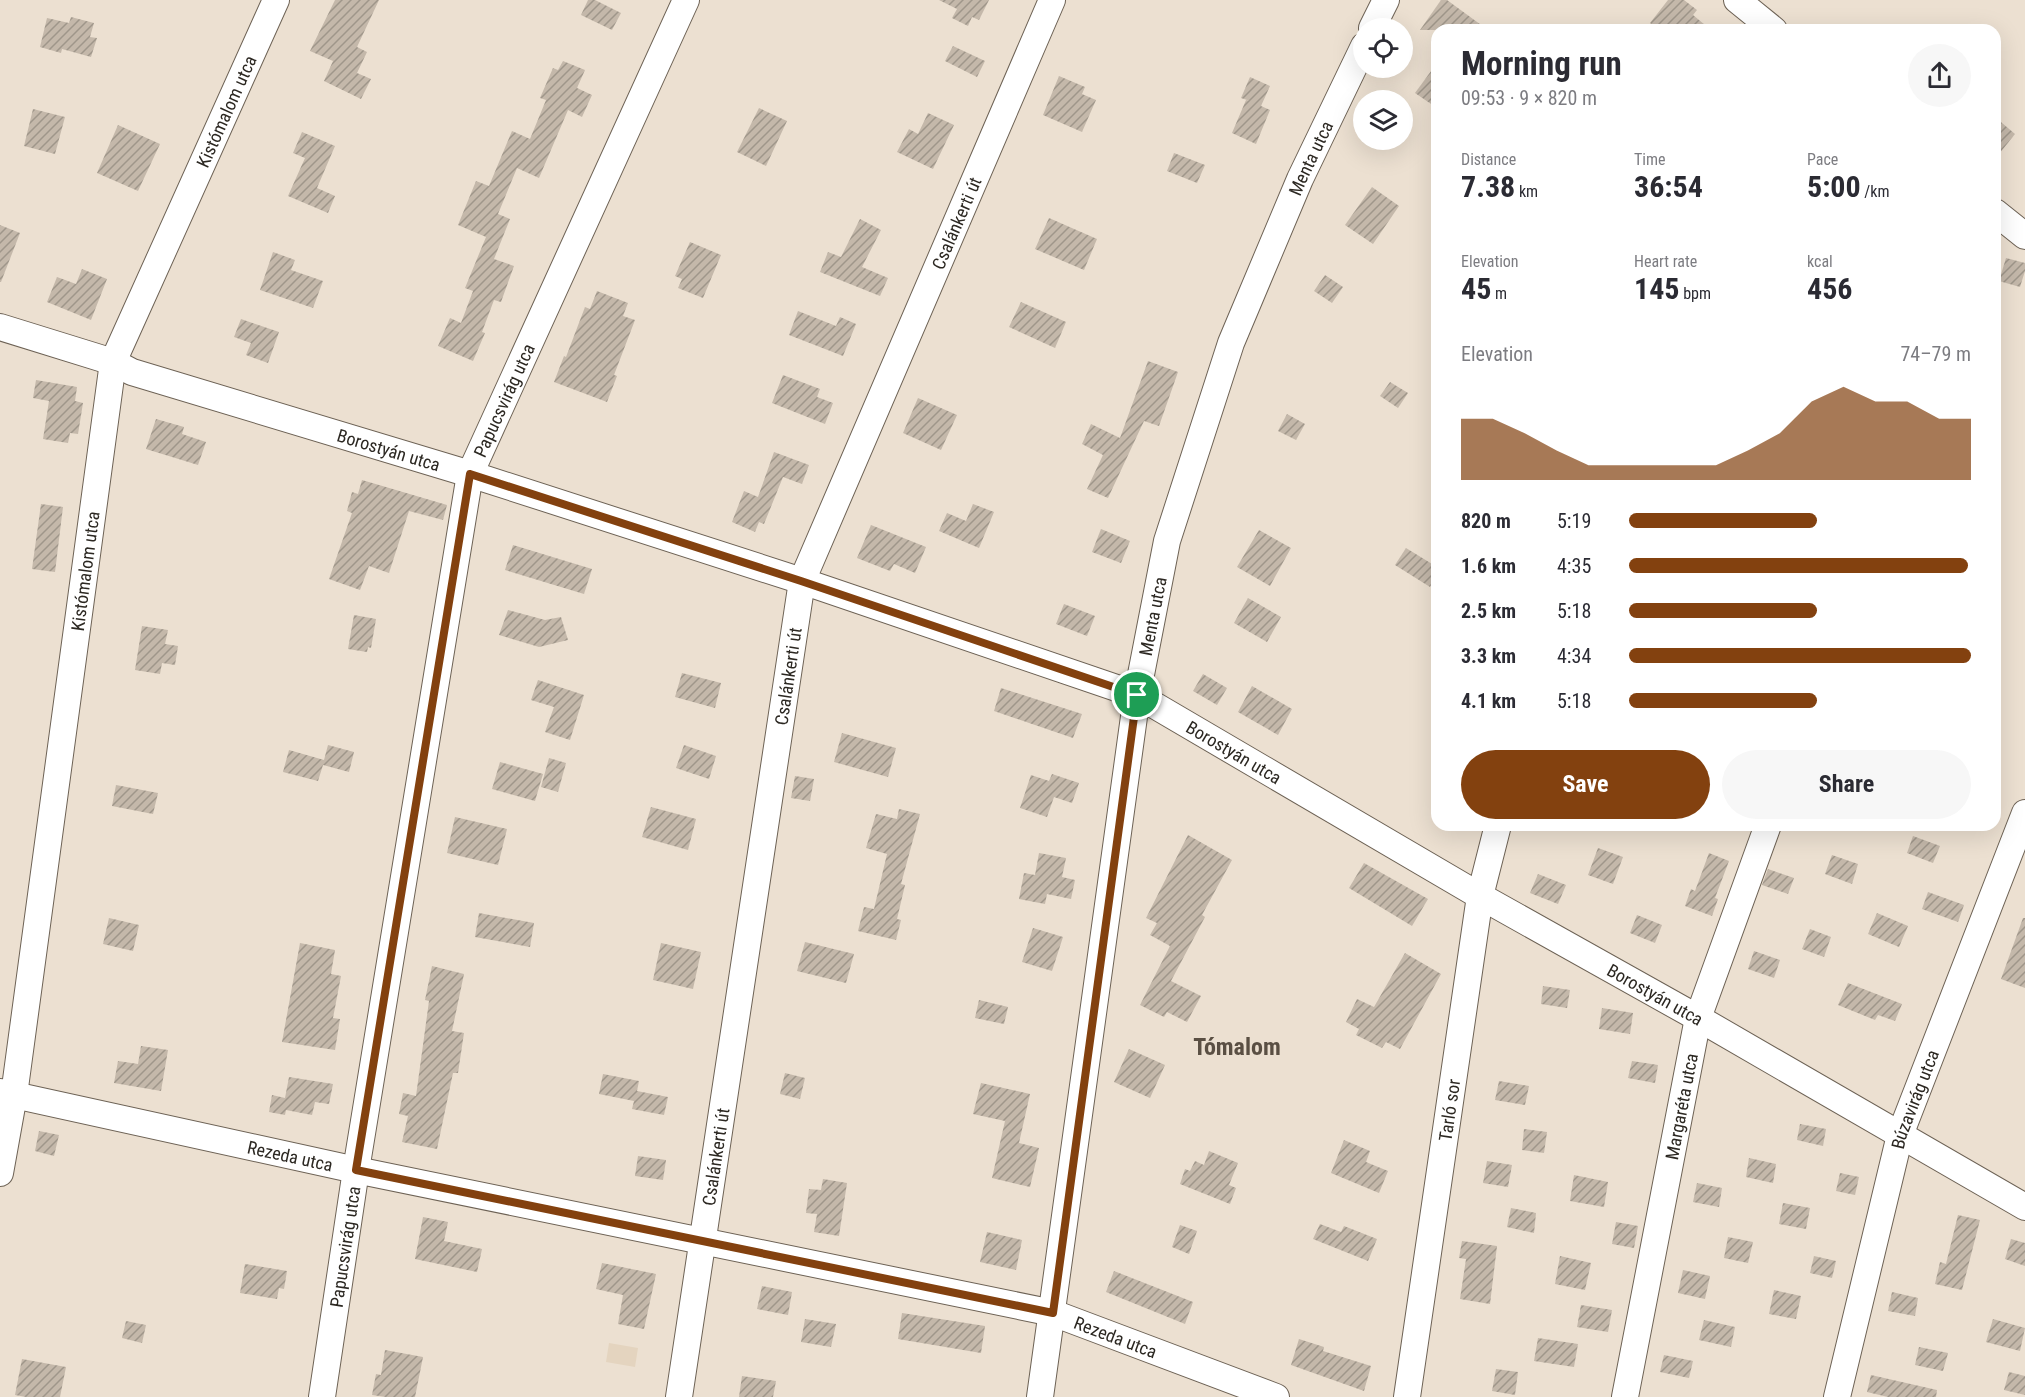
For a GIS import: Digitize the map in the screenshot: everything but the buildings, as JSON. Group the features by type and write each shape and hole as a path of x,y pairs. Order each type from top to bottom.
{"street":[{"name":"Kistómalom utca","path":"0,1173 7,1093 113,362 276,0"},
{"name":"Papucsvirág utca","path":"322,1397 356,1170 470,474 686,0"},
{"name":"Csalánkerti út","path":"679,1397 801,581 1052,0"},
{"path":"1377,18 1386,0"},
{"path":"1737,0 1766,20"},
{"name":"Menta utca","path":"1040,1397 1137,695 1167,541 1230,343 1300,179 1353,69"},
{"path":"2001,217 2025,236"},
{"name":"Borostyán utca","path":"0,327 113,362 132,372 470,474 801,581 1137,695 1480,896 1698,1018 2025,1207"},
{"name":"Búzavirág utca","path":"1837,1397 1900,1135 2025,813"},
{"name":"Tarló sor","path":"1407,1397 1480,896 1496,831"},
{"name":"Margaréta utca","path":"1624,1397 1698,1018 1766,831"},
{"name":"Rezeda utca","path":"7,1093 356,1170 1053,1313 1276,1397"}],"shaded area":[{"path":"609,1343 638,1348 635,1367 606,1362"}],"district":[{"name":"Tómalom","path":"1237,1047"}],"route":[{"path":"470,474 801,581 1137,695 1053,1313 356,1170 470,474"}]}
